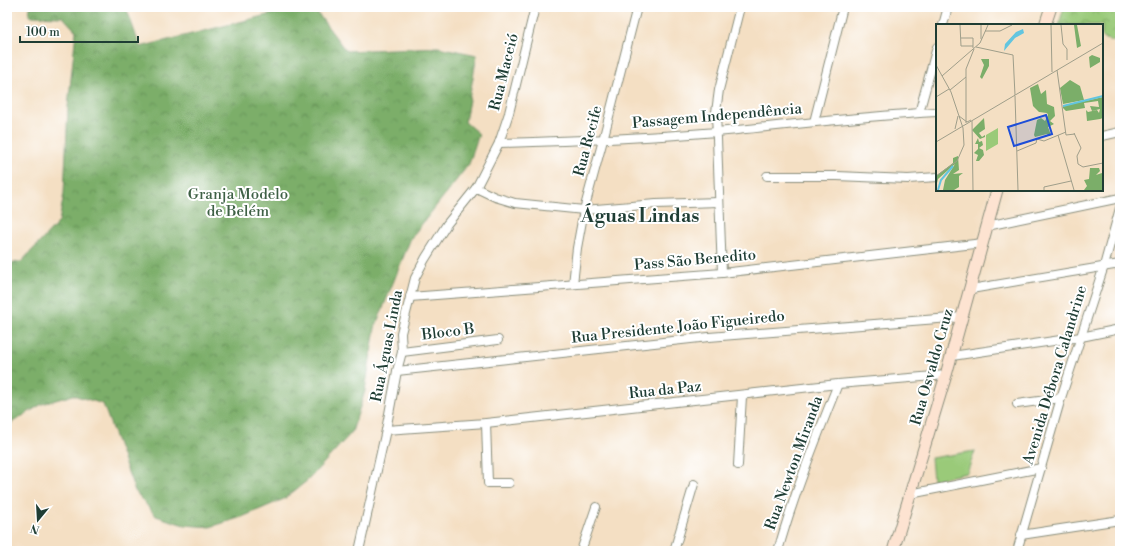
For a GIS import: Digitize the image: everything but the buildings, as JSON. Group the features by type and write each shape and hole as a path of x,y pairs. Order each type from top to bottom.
{"street":[{"name":"Rua Maceió","path":"499,143 509,113 535,7"},
{"name":"Rua Recife","path":"573,284 577,248 584,210 637,7"},
{"path":"722,273 716,112 719,90 740,7"},
{"path":"814,122 843,7"},
{"path":"943,24 948,7"},
{"path":"1045,24 1051,7"},
{"path":"919,113 936,52"},
{"name":"Passagem Independência","path":"499,143 603,140 716,132 936,112"},
{"path":"1103,136 1120,132"},
{"name":"Rua Águas Linda","path":"359,551 402,352 401,333 415,278 447,224 476,188 499,143"},
{"path":"767,176 837,176 908,180 936,178"},
{"path":"476,188 495,197 515,203 584,210 656,204 719,202"},
{"name":"Rua Osvaldo Cruz","path":"893,551 952,356 997,191"},
{"path":"988,226 1120,198"},
{"name":"Avenida Débora Calandrine","path":"1016,551 1104,266 1120,208"},
{"name":"Pass São Benedito","path":"410,297 722,273 982,243"},
{"path":"971,289 1120,264"},
{"name":"Rua Presidente João Figueiredo","path":"397,371 709,337 963,317"},
{"path":"952,356 1081,337 1120,329"},
{"name":"Bloco B","path":"402,352 498,340"},
{"name":"Rua da Paz","path":"386,430 486,423 742,396 838,384 946,375"},
{"name":"Rua Newton Miranda","path":"778,551 786,522 802,477 838,384"},
{"path":"738,465 742,396"},
{"path":"1017,404 1062,398"},
{"path":"486,423 488,484 509,483"},
{"path":"910,494 1041,468"},
{"path":"674,551 694,484"},
{"path":"582,551 596,508"},
{"path":"1021,535 1120,520"}],"green space":[{"name":"Granja Modelo de Belém","path":"30,7 126,7 140,47 299,7 313,7 346,51 438,47 477,55 465,122 479,134 469,164 411,238 375,328 365,391 352,432 308,480 284,499 242,517 210,527 184,525 156,516 135,491 103,404 73,395 42,404 11,423 7,428 7,263 21,262 59,222 64,193 68,107 76,31 63,17 29,16"},
{"path":"1064,7 1120,7 1120,43 1103,38 1103,24 1059,24"},
{"path":"975,451 967,473 933,480 931,458"}],"district":[{"name":"Águas Lindas","path":"640,216"}]}
